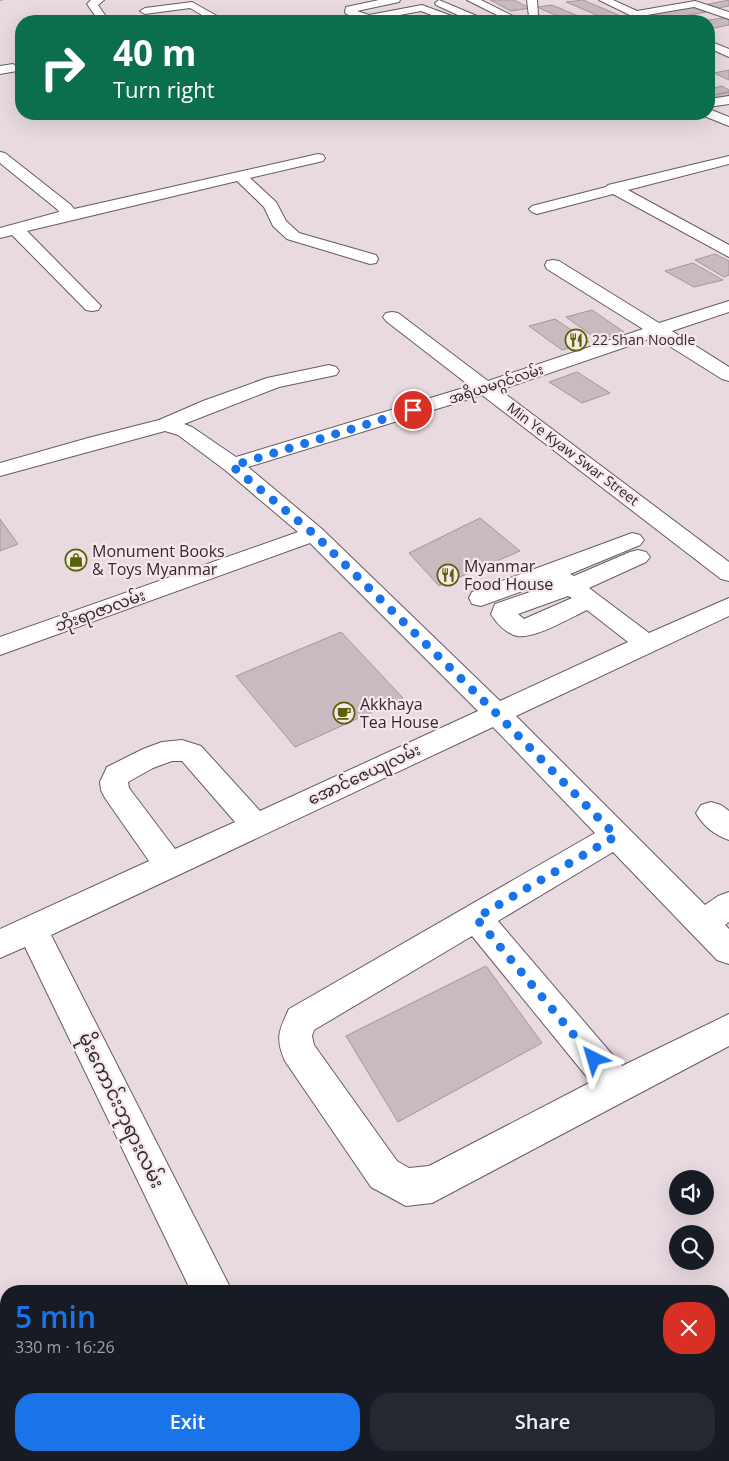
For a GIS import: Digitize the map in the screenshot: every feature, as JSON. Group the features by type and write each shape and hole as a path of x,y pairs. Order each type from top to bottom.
{"street":[{"path":"99,0 92,4 100,15"},
{"path":"359,15 350,12 350,9 395,0"},
{"path":"457,0 489,15"},
{"path":"472,0 504,15"},
{"path":"532,0 533,15"},
{"path":"604,0 636,14 690,4 699,5 729,16"},
{"path":"354,14 442,2 470,15"},
{"path":"388,15 442,2"},
{"path":"152,15 145,11 192,5 210,15"},
{"path":"422,8 440,15"},
{"path":"715,42 729,53"},
{"path":"0,70 13,68"},
{"path":"715,102 729,100"},
{"path":"715,116 729,122"},
{"path":"0,156 66,208 67,215"},
{"path":"0,233 67,215 318,158"},
{"path":"536,208 729,160"},
{"path":"240,176 271,206 279,223 293,236 370,259"},
{"path":"613,188 729,252"},
{"path":"85,211 99,222 107,223"},
{"path":"16,229 92,306"},
{"path":"700,236 722,230"},
{"path":"553,265 729,375"},
{"name":"အရိယမဂ္ဂင်လမ်း","path":"232,466 485,388 729,306"},
{"name":"Min Ye Kyaw Swar Street","path":"392,317 729,574"},
{"path":"0,470 95,442 166,424 210,405 274,382 329,371"},
{"path":"166,424 185,431 232,466 314,534 496,713 616,836 717,914 729,950"},
{"name":"ဘိုးရာဇာလမ်း","path":"0,646 314,534"},
{"path":"481,598 571,586 635,548"},
{"path":"571,586 647,644"},
{"name":"အောင်ဇေယျလမ်း","path":"0,944 729,606"},
{"path":"169,865 114,786 117,774 160,753 182,750 190,753 255,825"},
{"path":"616,836 301,1020 295,1036 297,1050 384,1174 406,1187 432,1184 729,1029"},
{"path":"476,918 617,1087"},
{"name":"မိုးကောင်းဘုရားလမ်း","path":"32,928 209,1285"}],"building":[{"path":"490,0 514,0 530,8 511,11"},
{"path":"583,0 619,15 597,15 566,2"},
{"path":"729,0 729,6 718,8 708,4"},
{"path":"552,5 576,15 555,15 537,7"},
{"path":"692,6 706,12 690,15 648,14"},
{"path":"723,18 729,20 729,25 715,28 715,19"},
{"path":"729,70 729,80 715,73"},
{"path":"722,86 729,90 729,92 715,95 715,88"},
{"path":"729,92 729,98 715,101 715,95"},
{"path":"715,254 729,261 729,275 724,277 695,260"},
{"path":"693,263 723,280 694,287 665,271"},
{"path":"592,310 624,332 598,340 566,317"},
{"path":"555,319 589,342 562,350 529,326"},
{"path":"577,372 610,393 582,403 549,382"},
{"path":"480,518 520,551 439,586 409,553"},
{"path":"0,519 18,544 0,551"},
{"path":"341,632 403,698 295,747 236,676"},
{"path":"486,966 542,1043 398,1122 346,1036"}],"place":[{"name":"22 Shan Noodle","path":"576,340"},
{"name":"Monument Books & Toys Myanmar","path":"76,560"},
{"name":"Myanmar Food House","path":"448,575"},
{"name":"Akkhaya Tea House","path":"344,713"}],"route":[{"path":"413,410 232,466 314,534 496,713 616,836 476,918 594,1059"}]}
